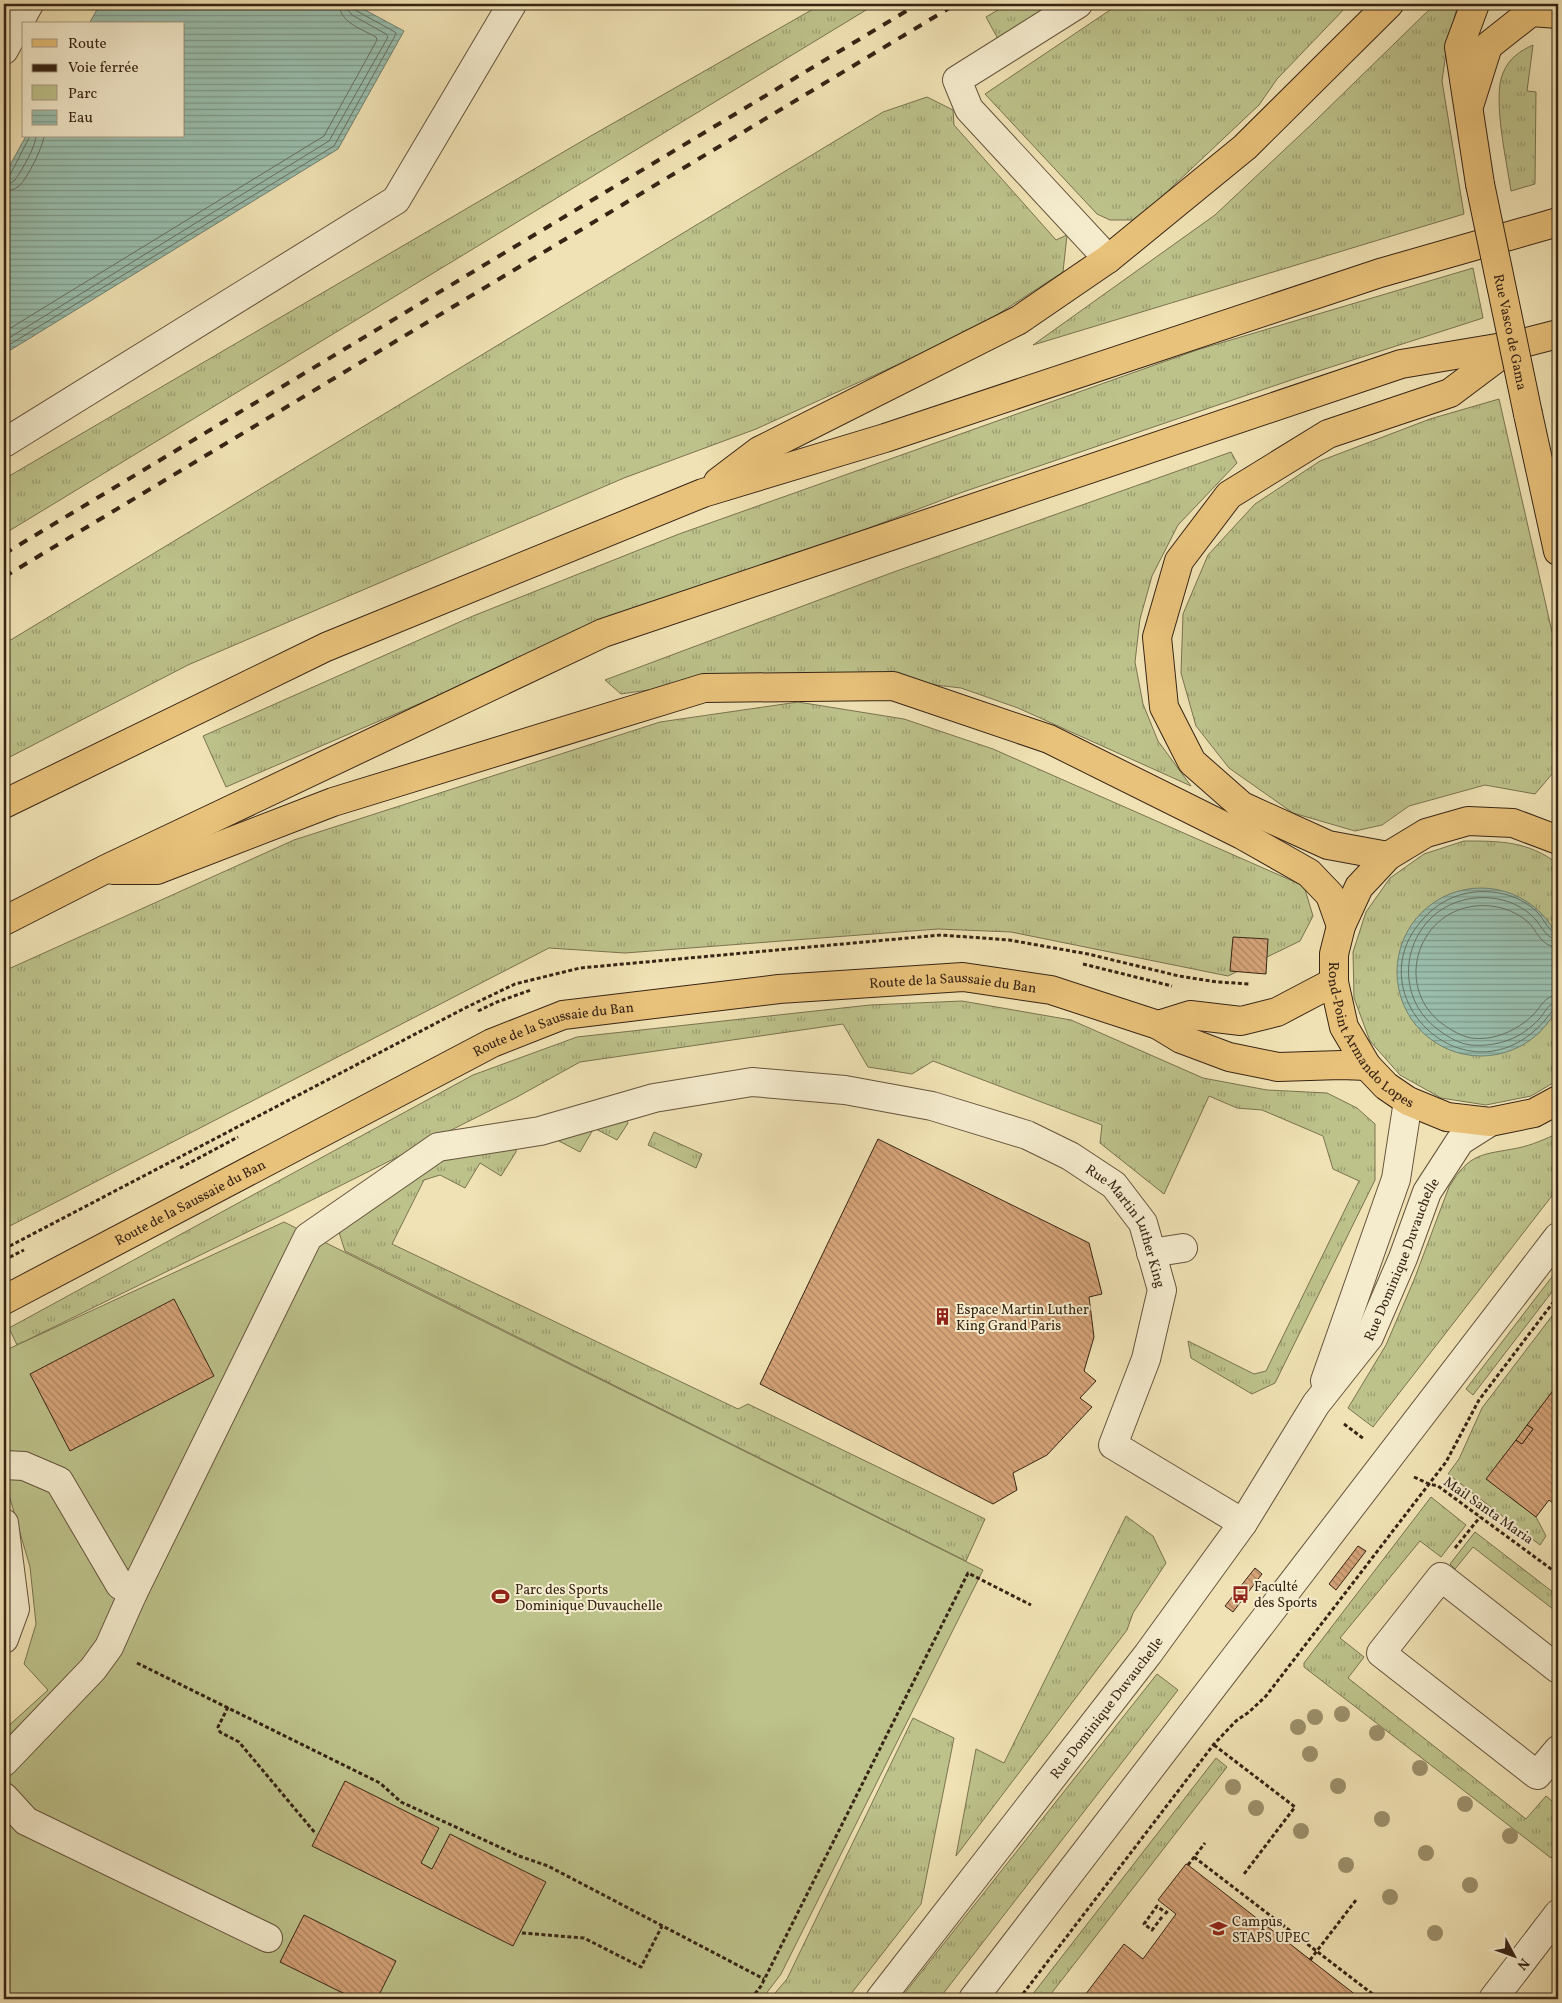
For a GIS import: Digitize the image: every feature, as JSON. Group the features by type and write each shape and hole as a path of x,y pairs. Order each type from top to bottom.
{"main road":[{"path":"703,494 759,451 1019,320 1108,259 1245,147 1389,4"},
{"name":"Rue Vasco de Gama","path":"1475,4 1460,47 1468,111 1480,184 1558,551"},
{"name":"Rue Vasco de Gama","path":"1468,111 1488,46 1531,12 1558,14"},
{"path":"4,804 326,648 703,494 895,435 1380,273 1558,222"},
{"path":"4,921 104,870 603,633 1401,364 1515,345 1558,334"},
{"path":"1388,856 1328,845 1242,806 1192,762 1164,707 1157,637 1179,561 1229,495 1328,434 1450,394 1515,345"},
{"path":"104,870 157,870 333,802 704,688 893,686 1049,739 1242,835 1308,873 1330,896 1340,926"},
{"name":"Rond-Point Armando Lopes","path":"1557,836 1513,823 1468,821 1426,832 1388,856 1359,888 1340,926 1334,954 1334,982 1344,1027 1367,1066 1386,1086 1408,1101 1447,1117 1490,1122 1534,1113 1558,1100"},
{"name":"Route de la Saussaie du Ban","path":"4,1300 492,1043 564,1015 779,989 962,977 1051,990 1158,1025 1180,1039 1229,1057 1278,1067 1367,1066"},
{"path":"1158,1025 1190,1015 1241,1021 1277,1012 1334,982"}],"street":[{"path":"4,50 29,4"},
{"path":"4,443 396,200 512,4"},
{"path":"1078,4 957,80 969,109 1108,259"},
{"name":"Rue Martin Luther King","path":"133,1593 308,1237 438,1147 540,1131 654,1098 752,1082 845,1090 932,1106 1027,1135 1070,1156 1114,1185 1143,1223 1162,1290 1146,1359 1113,1445 1243,1523"},
{"name":"Rue Dominique Duvauchelle","path":"1316,1404 1396,1179 1408,1101"},
{"name":"Rue Dominique Duvauchelle","path":"880,1999 1148,1654 1243,1523 1316,1404 1369,1337 1403,1258 1427,1192 1460,1141 1490,1122"},
{"path":"973,1999 1558,1237"},
{"path":"1151,1253 1183,1248"},
{"path":"4,1465 24,1466 59,1480 120,1585 133,1593 109,1647 92,1669 4,1762"},
{"path":"4,1523 16,1609 4,1639"},
{"path":"1558,1669 1441,1578 1381,1653 1537,1775 1558,1750"},
{"path":"4,1797 26,1821 268,1938"},
{"path":"1493,1999 1558,1914"}],"path":[{"path":"1019,1999 1214,1744 1236,1721 1266,1696 1446,1462 1479,1400 1558,1296"},
{"path":"1344,1424 1368,1442"},
{"name":"Mail Santa Maria","path":"1411,1475 1429,1484 1438,1486 1558,1574"},
{"path":"1451,1553 1480,1517"},
{"path":"751,1999 764,1980 968,1573 1031,1605"},
{"path":"139,1665 380,1783 400,1802 519,1856 548,1866 764,1980"},
{"path":"228,1707 218,1727 220,1732 239,1742 316,1834"},
{"path":"1214,1744 1295,1807 1244,1874"},
{"path":"1188,1865 1205,1843"},
{"path":"1194,1857 1379,1999"},
{"path":"1310,1960 1356,1900"},
{"path":"1162,1918 1152,1930 1144,1924 1157,1906 1166,1913 1169,1909"},
{"path":"522,1933 584,1938 641,1967 662,1926"}],"green space":[{"path":"822,4 876,4 4,534 4,479 589,137"},
{"path":"1008,4 1053,4 998,39 986,17"},
{"path":"1119,4 1349,4 1277,79 1259,105 1137,220 1110,220 1097,214 985,94"},
{"path":"1435,4 1458,4 1447,46 1442,81 1464,214 1033,345 1215,215"},
{"path":"1533,45 1527,91 1536,92 1535,184 1511,191 1501,131 1500,84 1505,68 1512,59"},
{"path":"927,97 953,110 954,125 1056,240 1067,235 1063,272 972,331 756,429 624,478 188,665 4,760 4,644 883,112"},
{"path":"1473,268 1483,318 1300,377 963,492 493,672 226,787 203,736 473,616 679,534 1197,350"},
{"path":"1499,399 1558,658 1558,767 1535,794 1485,785 1409,806 1382,825 1355,831 1293,813 1229,768 1196,726 1181,673 1183,614 1208,555 1255,504 1320,461 1430,419"},
{"path":"1231,452 1237,463 1178,525 1152,576 1140,619 1135,662 1143,704 1158,741 1191,786 1018,708 961,688 876,678 750,675 621,694 605,680 891,573"},
{"path":"798,702 904,719 993,749 1304,886 1313,916 1300,941 1228,976 1011,932 938,929 625,953 549,948 4,1229 4,971 294,840 660,722"},
{"path":"1464,841 1490,841 1513,844 1536,851 1558,864 1558,1080 1531,1096 1486,1105 1441,1098 1400,1075 1370,1041 1354,998 1353,952 1366,912 1390,878 1424,854"},
{"path":"962,1001 1071,1020 1203,1078 1267,1090 1327,1093 1357,1108 1375,1124 1375,1180 1275,1383 1252,1394 1191,1358 1188,1341 1254,1374 1266,1371 1359,1181 1333,1169 1323,1136 1262,1110 1237,1108 1209,1096 1164,1194 1100,1143 1102,1125 933,1061 912,1074 868,1067 843,1024 580,1062 517,1097 17,1345 9,1328 473,1075 577,1037 870,1005"},
{"path":"624,1115 628,1123 617,1140 594,1128 580,1152 557,1140"},
{"path":"654,1132 702,1154 696,1168 648,1145"},
{"path":"1558,1133 1558,1188 1373,1427 1348,1408 1386,1345 1414,1280 1449,1187 1464,1167 1478,1157 1528,1145"},
{"path":"516,1148 516,1152 501,1176 480,1163 465,1188 440,1175 424,1180 392,1244 738,1409 748,1404 985,1519 966,1561 345,1251 337,1226 412,1177 453,1155"},
{"name":"Parc des Sports Dominique Duvauchelle","path":"284,1222 983,1570 781,1974 762,1999 4,1999 4,1730 48,1690 24,1664 36,1624 30,1567 4,1478 4,1351"},
{"path":"1558,1269 1558,1284 1473,1395 1466,1389"},
{"path":"1558,1308 1558,1384 1487,1479 1536,1517 1546,1536 1540,1545 1448,1474 1459,1459 1482,1408"},
{"path":"1431,1497 1466,1525 1441,1557 1420,1541 1340,1638 1364,1657 1348,1678 1526,1819 1546,1796 1558,1806 1558,1849 1551,1858 1304,1667 1304,1663"},
{"path":"1126,1516 1153,1536 1166,1563 1133,1613 1127,1630 956,1856 976,1749 1004,1763"},
{"path":"1475,1532 1558,1596 1558,1613 1473,1547 1455,1569 1450,1564"},
{"path":"1157,1674 1178,1690 939,1999 900,1999"},
{"path":"913,1718 954,1738 921,1904 847,1999 770,1999 787,1979"},
{"path":"1216,1758 1227,1767 1047,1999 1029,1999"}],"water":[{"path":"100,4 354,4 404,31 338,149 4,354 4,176 25,138 185,138 185,22 90,22"},
{"path":"1489,888 1505,891 1521,898 1541,912 1551,925 1562,948 1563,992 1555,1012 1541,1032 1528,1042 1505,1053 1473,1056 1457,1053 1441,1046 1421,1032 1411,1019 1400,996 1397,964 1400,948 1407,932 1421,912 1434,902 1457,891"}],"building":[{"path":"1233,937 1268,939 1266,974 1230,971"},
{"name":"Espace Martin Luther King Grand Paris","path":"878,1139 1089,1243 1102,1294 1089,1297 1094,1337 1084,1371 1096,1381 1080,1398 1092,1407 1047,1455 1013,1473 1017,1490 993,1504 760,1384"},
{"path":"174,1299 214,1376 70,1451 30,1374"},
{"path":"1558,1384 1558,1507 1549,1500 1536,1517 1486,1479 1516,1440 1522,1444 1533,1429 1527,1425"},
{"path":"1527,1425 1533,1429 1522,1444 1516,1440"},
{"path":"1358,1546 1366,1551 1336,1590 1329,1584"},
{"path":"1255,1568 1262,1574 1233,1612 1225,1606"},
{"path":"345,1781 439,1828 421,1863 432,1869 450,1834 546,1882 513,1946 312,1846"},
{"name":"Campus STAPS UPEC","path":"1186,1864 1361,1999 1082,1999 1124,1944 1143,1959 1176,1914 1158,1900"},
{"path":"304,1915 396,1961 377,1999 355,1999 280,1962"}],"railway":[{"path":"4,554 918,4"},
{"path":"4,577 956,4"}],"place":[{"name":"Espace Martin Luther King Grand Paris","path":"942,1317"},
{"name":"Faculté des Sports","path":"1240,1594"},
{"name":"Parc des Sports Dominique Duvauchelle","path":"501,1597"},
{"name":"Campus STAPS UPEC","path":"1218,1929"}]}
